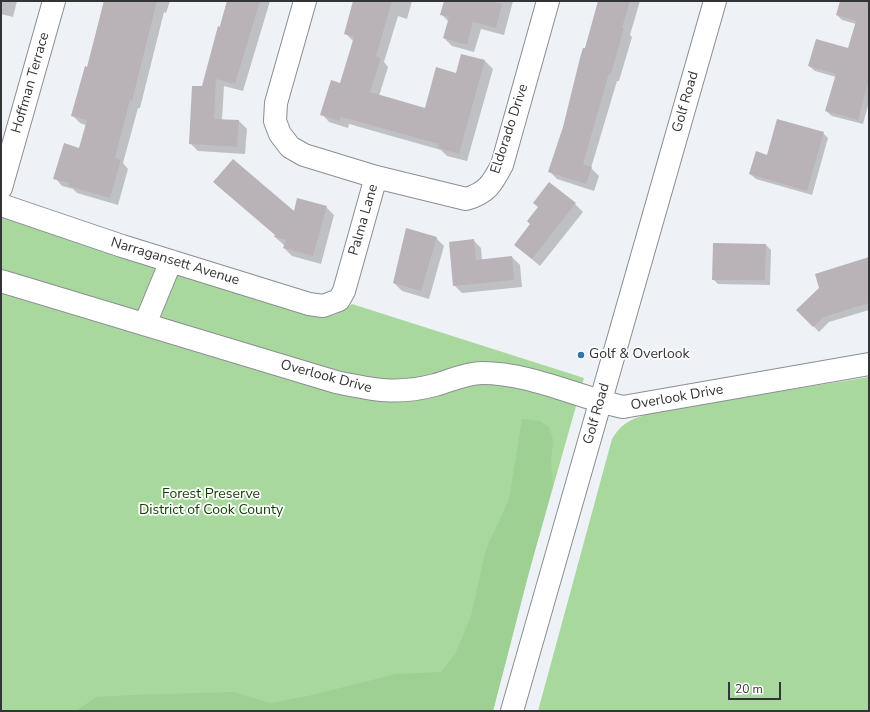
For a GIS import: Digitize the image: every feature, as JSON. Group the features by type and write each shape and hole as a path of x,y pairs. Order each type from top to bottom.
{"street":[{"name":"Hoffman Terrace","path":"1,188 54,1"},
{"name":"Palma Lane","path":"305,1 276,103 275,121 280,134 290,147 304,155 376,177 344,291"},
{"name":"Eldorado Drive","path":"376,177 466,199 481,195 493,182 502,165 548,1"},
{"name":"Golf Road","path":"512,711 715,1"},
{"name":"Narragansett Avenue","path":"1,205 171,261 309,304 323,306 332,303 339,300 344,291"},
{"path":"146,324 171,261"},
{"name":"Overlook Drive","path":"1,281 336,382 375,391 407,391 481,373 506,375 536,382 600,402 623,407 869,364"}],"green space":[{"name":"Forest Preserve District of Cook County","path":"1,216 318,317 336,314 352,304 584,378 529,572 493,711 1,711"},
{"path":"869,377 869,711 538,711 612,439 616,432 631,420 656,411"},
{"path":"522,419 540,421 549,427 553,440 551,462 553,485 493,711 76,711 96,697 132,695 234,692 270,703 308,696 396,674 441,672 455,654 471,616 486,549 509,500"}],"building":[{"path":"104,1 157,1 132,101 130,100 115,158 121,160 110,198 68,186 69,183 53,179 64,143 79,148 87,120 71,116 85,66 87,67"},
{"path":"227,1 260,1 235,84 216,79 214,119 239,120 237,147 189,144 192,86 202,86 218,26 220,27"},
{"path":"353,1 392,1 376,56 381,58 370,92 425,108 436,67 456,73 461,54 485,60 459,154 438,148 439,144 341,117 340,121 320,115 331,80 340,83 354,37 344,34"},
{"path":"444,1 490,1 502,4 496,28 473,22 467,45 443,38 449,17 440,15"},
{"path":"598,1 630,1 611,74 609,73 583,164 592,167 586,184 548,172 563,127 580,58 583,48 585,48"},
{"path":"840,1 869,1 869,79 858,120 825,111 836,74 808,66 816,39 848,48 856,21 836,15"},
{"path":"777,119 824,132 807,191 749,174 756,151 767,155"},
{"path":"233,159 294,211 297,198 327,206 313,256 283,248 286,240 274,237 275,235 213,182"},
{"path":"549,182 576,203 532,259 514,245 530,224 527,221 538,207 533,203"},
{"path":"406,228 437,237 421,291 393,283"},
{"path":"474,239 476,260 512,256 514,280 453,286 449,242"},
{"path":"713,243 766,244 765,280 712,280"},
{"path":"869,257 869,303 824,317 813,327 796,310 819,288 815,274"}],"place":[{"name":"Golf & Overlook","path":"581,355"}]}
